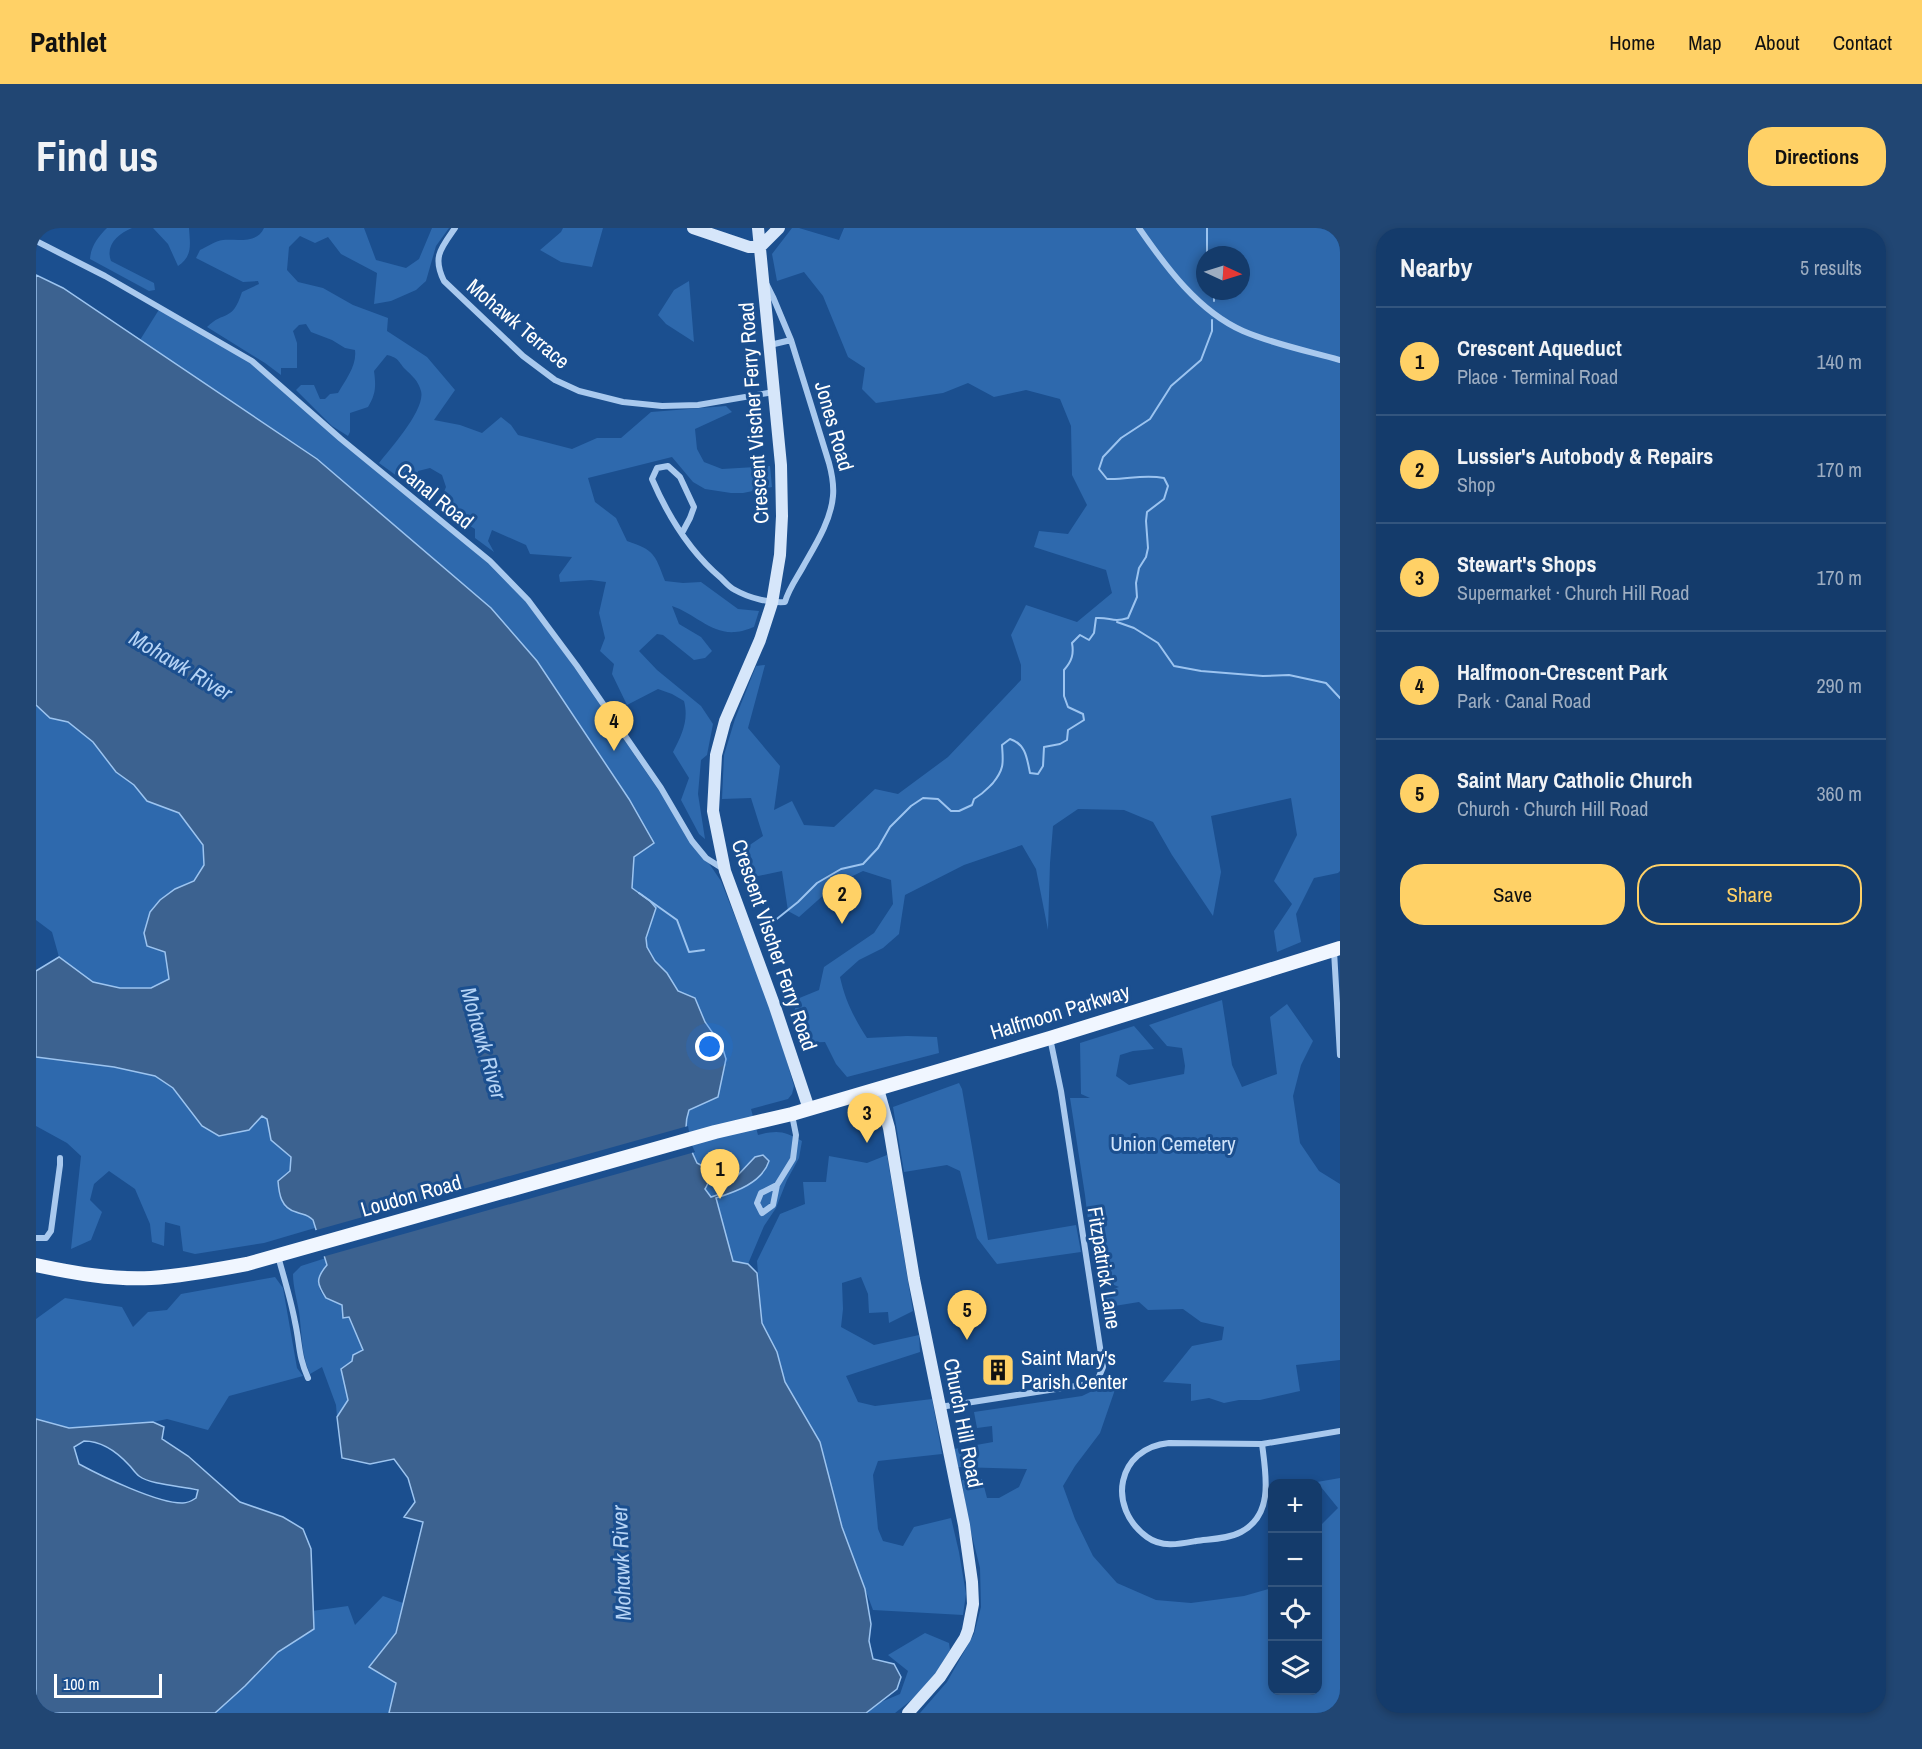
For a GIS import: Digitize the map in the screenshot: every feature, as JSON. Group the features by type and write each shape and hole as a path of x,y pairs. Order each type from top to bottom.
{"main road":[{"path":"693,228 749,247 760,247 779,228"},
{"name":"Crescent Vischer Ferry Road","path":"758,228 781,465 780,555 772,603 760,640 725,721 717,755 712,811 725,871 809,1109"},
{"name":"Halfmoon Parkway","path":"792,1114 1050,1038 1337,949"},
{"name":"Church Hill Road","path":"878,1089 888,1128 939,1407 964,1526 972,1582 973,1604 965,1638 940,1677 908,1713"},
{"name":"Loudon Road","path":"36,1265 88,1275 149,1278 247,1264 715,1132 792,1114"}],"street":[{"name":"Mohawk Terrace","path":"455,228 438,254 440,273 444,281 523,356 564,385 579,392 623,402 662,406 698,405 774,392"},
{"path":"1139,228 1186,288 1212,313 1242,331 1279,344 1340,360"},
{"name":"Canal Road","path":"36,241 105,276 252,361 340,439 490,561 528,600 577,666 661,788 692,841 706,858 725,871"},
{"name":"Jones Road","path":"763,280 774,297 791,340 833,482 833,497 816,544 791,585 785,602 772,603"},
{"path":"769,345 791,340"},
{"path":"682,533 694,507 680,477 668,466 657,468 652,479 663,505 694,551 710,569 735,590 772,603"},
{"path":"1337,949 1340,1055"},
{"name":"Fitzpatrick Lane","path":"939,1407 1088,1384 1098,1379 1103,1367 1061,1090 1050,1038"},
{"path":"777,1185 793,1160 796,1135 792,1114"},
{"path":"36,1238 46,1238 51,1231 60,1158"},
{"path":"278,1256 292,1306 299,1354 308,1378"},
{"path":"1262,1444 1266,1475 1265,1499 1258,1517 1240,1532 1231,1536 1174,1545 1160,1543 1149,1539 1139,1531 1124,1509 1121,1488 1127,1470 1139,1454 1152,1446 1169,1443 1262,1444 1340,1431"}],"green space":[{"path":"107,228 132,228 122,233 111,245 111,261 154,283 155,290 149,291 90,259 96,242"},
{"path":"153,228 189,228 188,254 178,266 168,244"},
{"path":"264,228 364,228 376,260 406,268 419,259 432,228 449,228 436,246 426,281 416,290 391,301 374,304 377,273 341,254 328,237 315,243 300,236 289,247 287,270 298,282 323,288 353,305 388,318 387,331 427,357 455,390 434,420 460,425 482,433 501,417 518,435 572,449 597,438 621,438 651,412 726,406 732,412 695,429 697,449 704,462 722,469 770,466 772,487 743,493 705,489 693,482 672,457 588,478 595,502 616,518 627,541 643,547 652,554 665,581 701,582 738,609 759,611 754,627 740,632 726,632 672,606 679,624 701,637 712,651 705,658 694,660 663,635 657,634 639,651 657,670 701,706 713,724 707,755 701,760 698,794 705,839 699,834 681,800 689,778 673,752 684,727 686,715 684,701 658,689 627,705 612,674 614,664 600,651 605,638 599,613 606,582 591,580 560,582 559,575 572,557 530,554 526,545 492,530 488,541 494,552 475,538 475,529 438,506 446,487 442,475 430,468 418,471 415,487 379,463 413,418 421,399 418,384 398,360 387,355 374,371 373,398 368,407 350,413 348,436 332,426 296,390 301,385 314,385 320,399 338,393 353,367 355,350 345,348 311,332 306,324 299,325 293,331 297,343 297,368 281,368 281,375 207,327 235,308 242,292 259,284 258,281 243,282 196,258 200,250 223,240 252,239"},
{"path":"563,228 603,228 592,267 561,262 540,250"},
{"path":"792,228 839,240 844,228 1340,228 1340,871 1314,878 1296,914 1301,942 1277,952 1274,931 1292,904 1274,881 1297,835 1291,798 1211,816 1221,872 1213,916 1153,822 1124,810 1078,809 1053,826 1048,930 1036,869 1022,845 964,865 905,895 899,934 883,948 859,960 840,977 850,1009 867,1038 937,1037 939,1053 847,1077 836,1064 825,1042 803,1043 793,1018 797,999 819,990 824,967 874,933 893,904 891,880 863,871 836,884 799,917 788,911 782,871 744,879 735,855 763,836 751,798 722,799 724,755 735,719 756,666 765,665 748,728 780,766 774,810 792,801 804,825 834,827 875,789 898,794 948,757 1021,680 1021,665 1011,635 1026,605 1077,622 1112,593 1106,570 1034,547 1039,531 1068,534 1087,505 1072,475 1071,426 1060,399 1026,390 994,397 968,383 943,393 876,403 862,389 865,368 848,357 823,296 804,272 777,281 772,254"},
{"path":"689,281 694,342 666,324 658,315 674,290"},
{"path":"160,308 252,361 490,561 528,600 721,881 773,1014 794,1086 788,1099 751,1109 758,1135 781,1132 802,1141 799,1158 776,1208 764,1226 748,1264 733,1262 715,1197 747,1186 730,1185 720,1194 710,1197 704,1188 705,1167 698,1164 686,1131 689,1110 718,1097 726,1059 722,1046 705,1022 695,998 678,991 647,947 646,938 656,908 632,888 640,821 629,799 537,661 491,608 316,459 140,340"},
{"path":"36,705 50,718 68,722 93,742 116,772 134,785 147,801 179,813 203,845 204,865 194,881 175,889 160,900 169,979 151,988 120,988 93,982 59,957 52,932 36,920"},
{"name":"Union Cemetery","path":"1222,1000 1232,1065 1242,1087 1277,1074 1270,1017 1287,1004 1313,1041 1301,1065 1293,1096 1300,1143 1319,1171 1340,1184 1340,1360 1296,1365 1300,1391 1260,1400 1224,1403 1209,1398 1191,1401 1191,1384 1163,1382 1192,1346 1222,1340 1224,1327 1201,1322 1183,1309 1148,1310 1139,1302 1102,1308 1102,1293 1119,1287 1102,1280 1093,1262 1070,1098 1090,1098 1081,1094 1080,1043 1134,1026 1154,1049 1120,1055 1116,1076 1129,1085 1184,1074 1182,1048 1167,1046 1149,1025"},
{"path":"36,1057 114,1067 155,1076 173,1088 202,1126 219,1136 249,1130 262,1115 267,1119 271,1140 291,1157 290,1171 278,1181 285,1207 308,1216 315,1228 264,1243 195,1254 183,1251 180,1226 165,1222 164,1246 152,1242 150,1224 135,1189 109,1171 94,1184 90,1200 102,1212 91,1240 71,1249 81,1156 67,1143 36,1126"},
{"path":"959,1083 962,1089 988,1240 1076,1225 1081,1252 997,1264 977,1238 960,1171 947,1165 904,1172 893,1107"},
{"path":"887,1155 913,1311 889,1323 888,1312 869,1313 868,1294 861,1277 842,1283 841,1327 874,1345 919,1335 920,1352 846,1376 858,1402 875,1406 932,1399 942,1454 878,1461 873,1475 878,1529 883,1541 903,1546 914,1527 951,1518 966,1594 963,1615 873,1610 842,1527 820,1442 785,1382 777,1352 762,1323 757,1261 780,1214 805,1204 803,1182 826,1182 829,1156 867,1163"},
{"path":"326,1258 327,1265 319,1283 321,1292 328,1299 342,1305 343,1318 348,1316 363,1350 342,1369 348,1400 337,1417 336,1405 322,1367 310,1374 307,1366 293,1279 293,1274 301,1266"},
{"path":"275,1277 283,1288 297,1368 303,1376 229,1396 208,1430 167,1419 69,1428 36,1419 36,1319 65,1298 122,1307 133,1327 148,1312 167,1310 181,1294"},
{"path":"1119,1378 1100,1433 1063,1486 1075,1519 1093,1556 1117,1583 1156,1600 1191,1603 1244,1596 1268,1589 1268,1695 1322,1695 1322,1524 1338,1508 1322,1488 1322,1481 1340,1478 1340,1713 920,1713 947,1682 974,1634 981,1607 980,1568 967,1516 962,1480 982,1479 987,1498 999,1498 1019,1487 1027,1469 958,1467 954,1449 993,1442 992,1426 977,1428 974,1412 1082,1396"},
{"path":"383,1596 403,1603 396,1633 369,1666 396,1683 389,1713 215,1713 278,1651 314,1629 312,1611 348,1606 355,1625"},
{"path":"925,1633 949,1643 950,1650 938,1670 919,1694 895,1713 866,1713 881,1702 900,1694 908,1671 888,1655"}],"water":[{"name":"Mohawk River","path":"36,275 63,288 317,459 491,608 537,661 629,799 654,843 634,857 632,888 656,908 646,938 647,947 678,991 695,998 705,1022 722,1046 726,1059 718,1097 689,1110 686,1124 691,1150 697,1163 705,1168 708,1174 709,1181 705,1189 711,1197 720,1194 755,1157 763,1155 769,1161 760,1175 747,1186 716,1198 733,1261 748,1264 757,1273 762,1323 777,1352 785,1382 820,1442 842,1527 865,1589 871,1624 869,1641 873,1659 894,1664 901,1677 897,1689 866,1713 389,1713 396,1683 369,1667 396,1633 423,1522 404,1517 415,1502 408,1478 394,1459 370,1464 342,1458 337,1417 348,1400 341,1369 352,1361 353,1355 363,1350 349,1317 343,1318 342,1305 326,1298 319,1285 319,1278 327,1265 313,1220 291,1210 282,1200 278,1181 290,1171 291,1157 271,1140 267,1119 262,1116 249,1130 219,1136 202,1126 173,1088 155,1076 114,1067 36,1057 36,971 59,957 93,982 120,988 151,988 169,979 165,952 147,946 144,933 150,912 160,900 175,889 194,881 204,865 203,845 179,813 147,801 134,785 116,772 93,742 68,722 50,718 36,705"},
{"path":"36,1419 69,1428 153,1422 164,1427 162,1439 188,1456 240,1502 283,1517 303,1529 311,1549 314,1629 278,1652 215,1713 36,1713","holes":["84,1441 91,1441 114,1452 144,1479 198,1490 196,1498 183,1503 160,1499 115,1482 79,1464 74,1447"]}],"pier":[{"path":"688,1126 695,1152 322,1257 313,1231"}],"waterway":[{"path":"1207,228 1207,246"},
{"path":"763,930 798,902 817,883 841,869 863,864 878,848 890,827 911,806 923,798 938,799 951,811 959,811 972,805 974,799 988,788 1000,773 1003,761 1002,745 1010,739 1023,748 1030,773 1038,774 1043,766 1044,747 1067,740 1068,730 1084,720 1083,714 1068,707 1064,696 1064,670 1072,657 1072,643 1080,635 1089,640 1094,633 1096,618 1118,620 1128,618 1137,597 1136,583 1139,568 1146,557 1148,548 1147,512 1164,499 1168,486 1164,478 1156,477 1107,479 1099,469 1103,457 1121,438 1150,419 1171,386 1201,360 1212,331 1212,320"},
{"path":"1117,622 1134,628 1158,643 1174,666 1201,671 1263,676 1289,675 1326,683 1340,698"},
{"path":"639,893 677,920 689,952 704,950"}],"place":[{"name":"Halfmoon-Crescent Park","path":"614,751"},
{"name":"Lussier's Autobody & Repairs","path":"842,924"},
{"name":"Stewart's Shops","path":"867,1143"},
{"name":"Crescent Aqueduct","path":"720,1199"},
{"name":"Saint Mary Catholic Church","path":"967,1340"},
{"name":"Saint Mary's Parish Center","path":"998,1370"}]}
